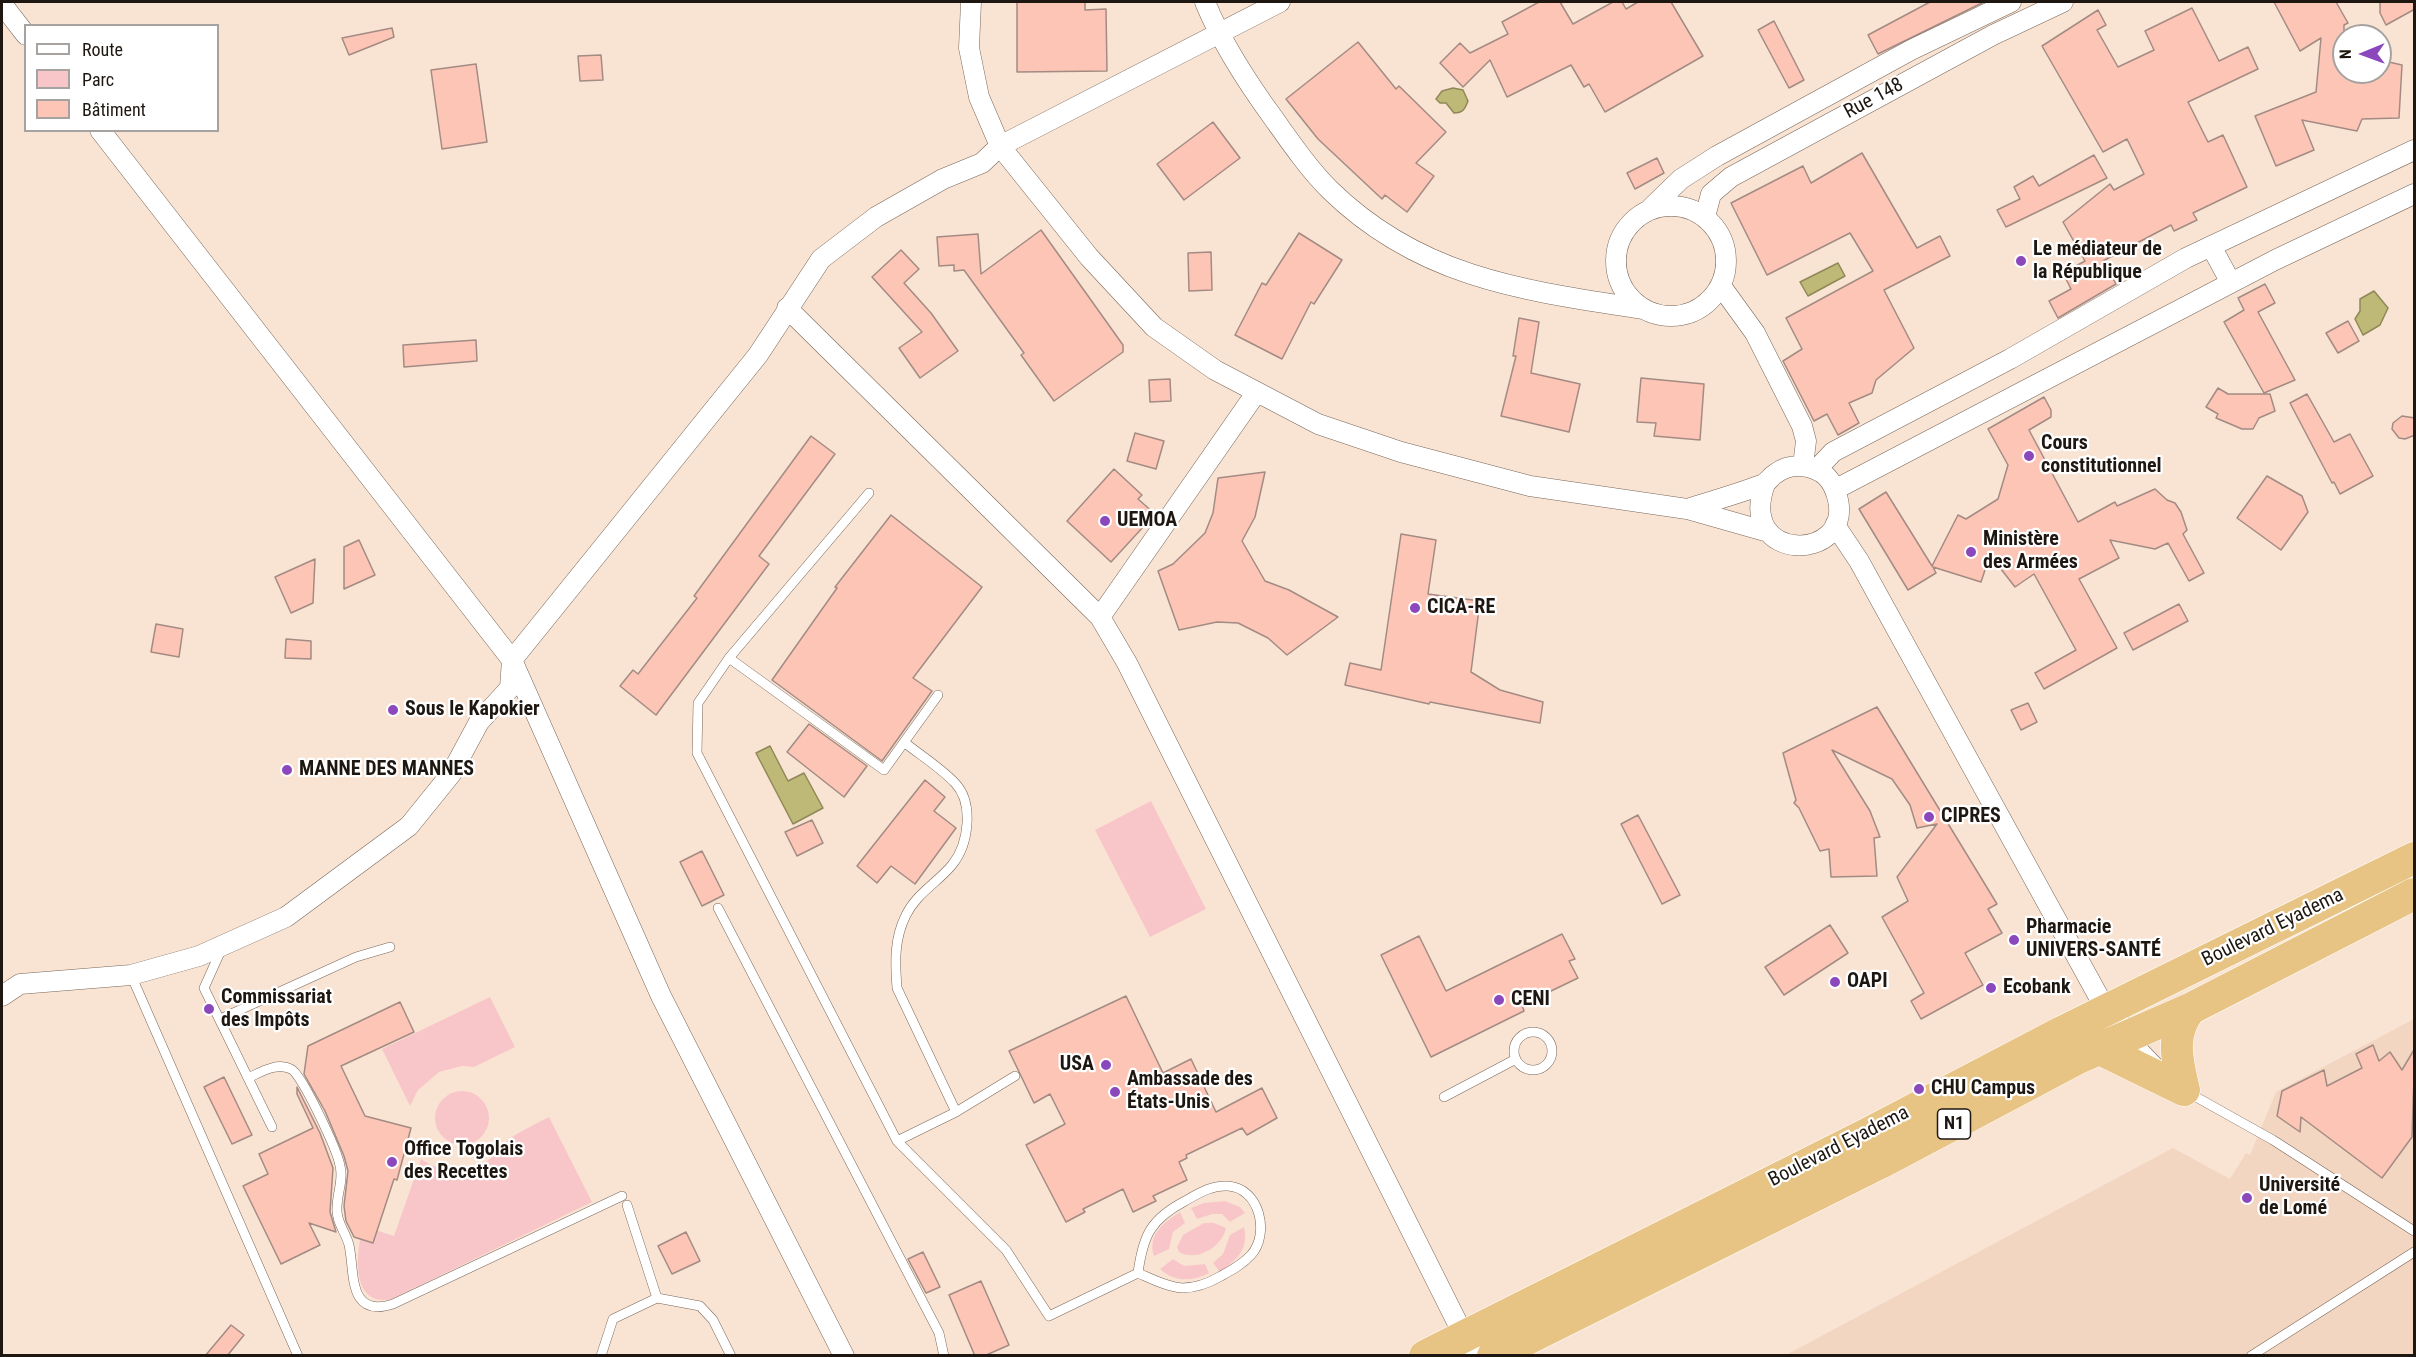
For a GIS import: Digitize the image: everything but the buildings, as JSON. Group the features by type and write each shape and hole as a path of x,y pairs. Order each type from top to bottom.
{"highway":[{"name":"Boulevard Eyadema","path":"1425,1356 1469,1345 2106,1010 2415,858"},
{"name":"Boulevard Eyadema","path":"1493,1356 1880,1163 2098,1048 2190,1009 2415,894"},
{"path":"2184,1090 2177,1061 2176,1043 2180,1021 2190,1009"},
{"path":"2098,1048 2184,1090"}],"street":[{"path":"971,2 969,48 979,97 1000,146 1089,257 1154,327 1215,370 1318,424 1401,452 1530,486 1687,509 1768,532"},
{"path":"1205,2 1217,33 1292,144 1330,190 1378,230 1424,258 1487,280 1549,295 1643,309 1672,316 1687,314 1701,308 1721,286 1726,256 1716,227 1705,217 1689,207 1670,205 1652,208"},
{"path":"2,996 20,984 131,975 199,956 286,917 409,826 451,774 479,722 510,688 512,660 758,355 821,259 876,217 943,178 982,163 1000,146 1280,2"},
{"path":"1643,309 1631,299 1616,272 1615,256 1619,240 1627,226 1652,208 1681,179 1717,156 1911,50 2011,2"},
{"name":"Rue 148","path":"1705,217 1711,194 1731,177 1993,35 2063,2"},
{"path":"2,4 24,32"},
{"path":"102,132 512,660 661,996 844,1356"},
{"path":"1810,468 1833,452 2010,359 2211,246 2415,150"},
{"path":"1836,489 2231,283 2415,194"},
{"path":"2211,246 2231,283"},
{"path":"1721,286 1755,333 1802,426 1810,468"},
{"path":"787,308 1100,617 1127,663 1469,1345"},
{"path":"1100,617 1256,393"},
{"path":"1789,467 1810,468 1828,478 1836,489 1840,507 1835,525 1827,536 1803,547 1778,541 1768,532 1760,517 1759,500 1765,484 1775,473 1789,467"},
{"path":"1687,509 1765,484"},
{"path":"1835,525 1859,561 2106,1010 2130,1033"}],"lane":[{"path":"870,493 729,658 698,703 697,753 897,1141 1006,1250 1049,1316 1138,1273 1179,1287 1195,1288 1211,1282 1236,1268 1253,1253 1261,1229 1260,1211 1248,1195 1230,1186 1206,1189 1167,1210 1152,1225 1141,1248 1138,1273"},
{"path":"729,658 884,770 938,696"},
{"path":"904,742 955,783 964,796 967,813 966,831 952,865 915,899 906,915 897,937 895,965 897,988 956,1112"},
{"path":"718,908 939,1333 944,1356"},
{"path":"224,945 204,988 272,1127"},
{"path":"220,1019 356,957 390,947"},
{"path":"131,975 298,1356"},
{"path":"1539,1033 1551,1045 1551,1053 1542,1067 1526,1069 1516,1059 1514,1048 1523,1035 1539,1033"},
{"path":"2130,1033 2184,1090 2274,1140 2415,1231"},
{"path":"1444,1097 1516,1059"},
{"path":"248,1078 277,1067 291,1069 301,1077 340,1164 337,1219 350,1247 354,1288 364,1302 371,1305 393,1304 622,1196"},
{"path":"897,1141 956,1112 1015,1076"},
{"path":"627,1205 657,1298"},
{"path":"2251,1356 2269,1350 2415,1252"},
{"path":"601,1356 614,1318 657,1298 700,1306 713,1320 731,1356"}],"shaded area":[{"path":"1453,88 1463,90 1468,101 1463,110 1457,113 1454,113 1446,103 1440,103 1436,99 1442,91"},
{"path":"1838,263 1845,276 1808,296 1800,282"},
{"path":"2374,291 2388,308 2380,325 2363,335 2355,319 2360,311 2360,299"},
{"path":"770,746 788,781 804,773 823,808 793,824 756,753"},
{"name":"Université de Lomé","path":"2414,1019 2414,1355 1784,1356 2173,1148 2230,1179 2246,1153 2250,1155 2276,1092"}],"green space":[{"path":"1151,801 1206,909 1150,937 1095,830"},
{"path":"490,997 515,1047 474,1067 462,1066 439,1072 418,1090 410,1106 382,1049"},
{"path":"462,1091 472,1093 481,1099 487,1108 489,1118 487,1128 481,1137 472,1143 462,1145 452,1143 443,1137 437,1128 435,1118 437,1108 443,1099 452,1093"},
{"path":"549,1117 592,1202 392,1299 378,1300 369,1295 359,1276 359,1250 363,1226 394,1236 421,1159 438,1168 465,1171 483,1164 505,1142"},
{"path":"1225,1201 1240,1207 1245,1213 1230,1222 1222,1214 1212,1214 1197,1219 1191,1208 1204,1203"},
{"path":"1180,1212 1185,1223 1173,1232 1169,1249 1154,1256 1152,1248 1155,1235 1168,1220"},
{"path":"1204,1223 1214,1223 1226,1228 1220,1241 1201,1254 1186,1255 1179,1252 1177,1247 1183,1235"},
{"path":"1244,1227 1243,1248 1232,1263 1220,1272 1213,1263 1223,1254 1230,1235"},
{"path":"1173,1259 1184,1266 1205,1264 1209,1273 1190,1279 1171,1276 1160,1269"}],"place":[{"name":"Le médiateur de la République","path":"2021,261"},
{"name":"Cours constitutionnel","path":"2029,456"},
{"name":"UEMOA","path":"1105,521"},
{"name":"Ministère des Armées","path":"1971,552"},
{"name":"CICA-RE","path":"1415,608"},
{"name":"Sous le Kapokier","path":"393,710"},
{"name":"MANNE DES MANNES","path":"287,770"},
{"name":"CIPRES","path":"1929,817"},
{"name":"Pharmacie UNIVERS-SANTÉ","path":"2014,940"},
{"name":"OAPI","path":"1835,982"},
{"name":"Ecobank","path":"1991,988"},
{"name":"CENI","path":"1499,1000"},
{"name":"Commissariat des Impôts","path":"209,1009"},
{"name":"USA","path":"1106,1065"},
{"name":"CHU Campus","path":"1919,1089"},
{"name":"Ambassade des États-Unis","path":"1115,1092"},
{"name":"Office Togolais des Recettes","path":"392,1162"},
{"name":"Université de Lomé","path":"2247,1198"}]}
